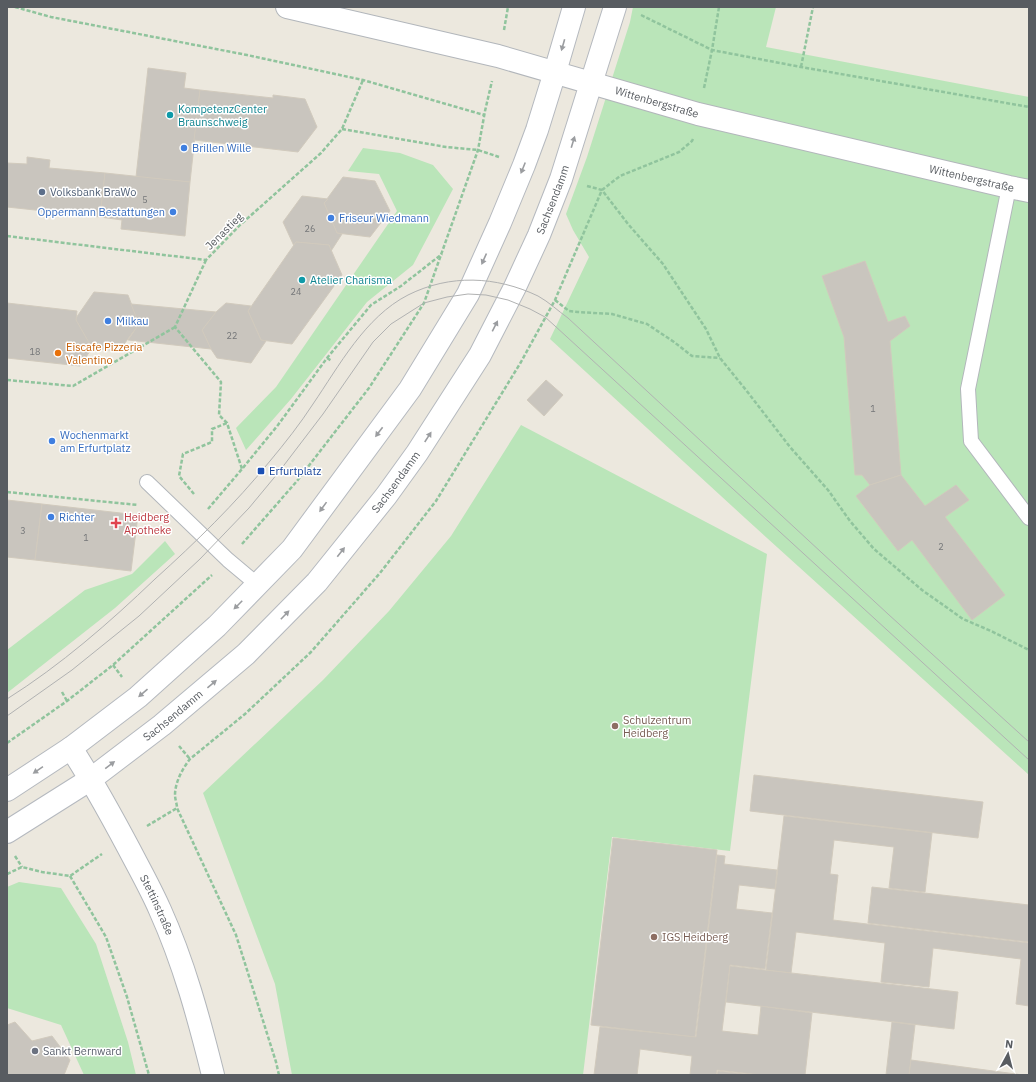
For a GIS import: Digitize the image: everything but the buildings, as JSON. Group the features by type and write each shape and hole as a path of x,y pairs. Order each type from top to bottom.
{"street":[{"name":"Wittenbergstraße","path":"286,7 498,56 698,114 1019,189"},
{"path":"7,790 71,748 138,697 217,626 292,549 410,389 468,294 500,224 537,130 574,7"},
{"name":"Sachsendamm","path":"7,832 91,779 162,725 246,654 317,582 386,496 417,453 480,355 515,287 539,235 562,179 615,7"},
{"name":"Stettinstraße","path":"71,748 91,779 160,910 180,960 200,1023 213,1075"}],"lane":[{"path":"1019,189 968,389 971,441 1029,518"},
{"path":"147,482 228,560 258,585"}],"path":[{"path":"15,7 51,17 247,55 364,80 484,116"},
{"path":"278,1075 276,1062 236,934 177,808 175,795 177,782 190,759 245,714 311,652 380,573 436,501 521,362 555,300 602,190 620,176 679,152 692,141 712,50 719,7"},
{"path":"801,67 813,7"},
{"path":"638,14 712,50 1029,107"},
{"path":"7,743 67,701 113,665 228,560 297,481 369,388 424,303 478,150 484,116 498,56"},
{"name":"Jenastieg","path":"7,236 206,260 240,225 321,153 342,129 364,80"},
{"path":"342,129 446,147 478,150"},
{"path":"602,190 628,224 663,264 706,329 720,358 790,447 828,490 850,521 874,550 922,590 963,619 1029,650"},
{"path":"203,504 208,509 242,470 278,425 327,358 371,305 401,286 442,254"},
{"path":"7,380 73,386 175,327 206,260"},
{"path":"555,300 569,311 612,314 647,324 692,356 720,358"},
{"path":"175,327 221,382 219,415 226,423 242,470"},
{"path":"327,358 332,361"},
{"path":"198,498 179,476 183,454 212,442 212,429 226,423"},
{"path":"7,492 142,505"},
{"path":"62,692 67,701"},
{"path":"7,874 22,867 42,872 70,876 106,937 128,998 149,1075"}],"green space":[{"path":"633,7 776,7 766,47 1029,97 1029,775 550,339 589,257 573,230 566,214 587,157 630,22"},
{"path":"363,148 400,153 433,165 453,189 413,265 367,302 291,399 246,450 236,428 276,387 397,211 379,174 348,171"},
{"path":"521,425 767,554 730,851 612,837 583,1075 292,1075 275,984 203,793 323,680 389,611 451,536"},
{"path":"165,541 175,554 115,608 7,693 7,650 85,590 132,574"},
{"path":"19,882 61,888 96,944 128,1042 136,1075 84,1075 61,1025 7,1008 7,887"}],"tram line":[{"path":"7,699 27,686 84,643 120,612 215,522 257,477 287,440 354,344 379,316 393,304 424,288 440,283 473,280 506,284 522,289 542,298 568,318 888,614 1029,742"},
{"path":"7,716 72,670 139,616 200,559 249,508 278,473 323,414 373,342 391,324 424,303 447,297 468,294 486,295 508,300 545,317 1029,760"}],"place":[{"name":"KompetenzCenter Braunschweig","path":"170,115"},
{"name":"Brillen Wille","path":"184,148"},
{"name":"Volksbank BraWo","path":"42,192"},
{"name":"Oppermann Bestattungen","path":"173,212"},
{"name":"Friseur Wiedmann","path":"331,218"},
{"name":"Atelier Charisma","path":"302,280"},
{"name":"Milkau","path":"108,321"},
{"name":"Eiscafe Pizzeria Valentino","path":"58,353"},
{"name":"Wochenmarkt am Erfurtplatz","path":"52,441"},
{"name":"Erfurtplatz","path":"261,471"},
{"name":"Richter","path":"51,517"},
{"name":"Heidberg Apotheke","path":"116,523"},
{"name":"Schulzentrum Heidberg","path":"615,726"},
{"name":"IGS Heidberg","path":"654,937"},
{"name":"Sankt Bernward","path":"35,1051"}]}
